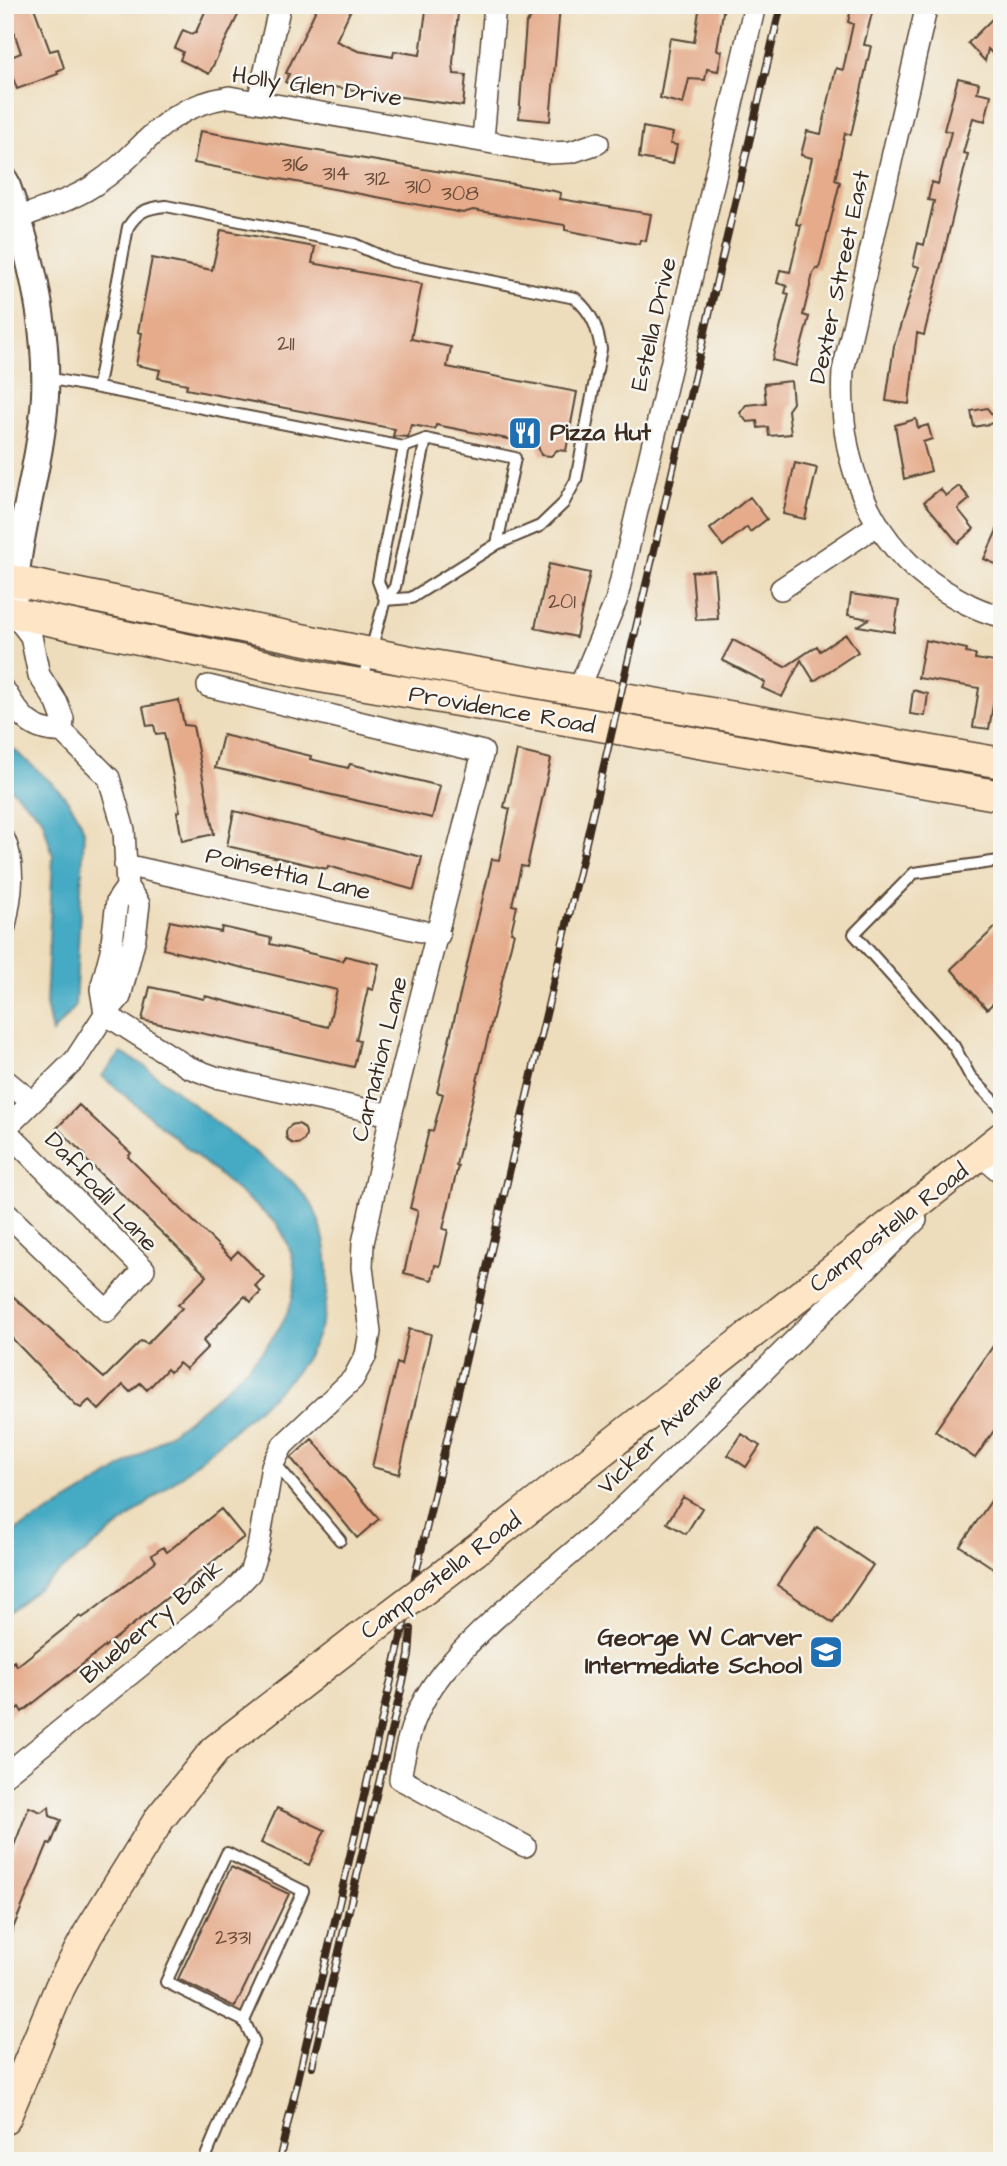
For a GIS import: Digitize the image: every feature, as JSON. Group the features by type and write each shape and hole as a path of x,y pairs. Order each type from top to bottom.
{"main road":[{"name":"Providence Road","path":"9,580 370,653 578,691 712,730 1002,796"},
{"name":"Providence Road","path":"8,615 362,684 712,730 1002,762"},
{"name":"Campostella Road","path":"5,2119 60,1987 88,1934 160,1818 215,1750 995,1155"}],"street":[{"path":"258,101 280,5"},
{"path":"483,139 495,5"},
{"name":"Estella Drive","path":"578,691 607,628 620,583 755,5"},
{"name":"Dexter Street East","path":"927,5 843,371 841,408 848,453 858,489 877,525 908,563 932,583 965,604 1002,617"},
{"name":"Holly Glen Drive","path":"19,218 94,186 119,167 174,115 200,102 229,97 483,139 550,153 580,150 598,143"},
{"path":"5,181 19,218 36,285 44,377 39,438 9,580 8,615 30,636 39,675 60,711 62,731 109,778 124,830 127,887 117,901 111,951 101,989 105,1014 75,1060 5,1130"},
{"path":"781,589 877,525"},
{"name":"Carnation Lane","path":"208,686 483,752 439,935 391,1115 363,1243 362,1267 370,1332 366,1355 353,1378"},
{"path":"5,691 21,715 35,728 47,732 62,731"},
{"path":"5,841 10,854 12,889 5,926"},
{"name":"Poinsettia Lane","path":"125,865 439,935"},
{"path":"105,1014 188,1067 215,1077 391,1115"},
{"path":"5,1080 32,1102"},
{"name":"Daffodil Lane","path":"5,1130 144,1269 107,1311 5,1212"},
{"name":"Vicker Avenue","path":"525,1846 400,1779 409,1730 444,1672 481,1634 612,1518 995,1155"},
{"name":"Blueberry Bank","path":"5,1775 231,1593 250,1573 258,1548 274,1462 283,1445 353,1378"}],"lane":[{"path":"98,385 128,227 136,214 148,208 166,206 354,244 392,261 575,298 587,308 597,326 601,349 576,480 563,503 540,526 497,544 411,598 385,600"},
{"path":"44,377 98,385 404,447 426,439 515,458 497,544"},
{"path":"362,684 385,600 395,587 426,439"},
{"path":"385,600 378,581 404,447"},
{"path":"1002,863 999,861 915,873 854,934 954,1046 970,1076 1002,1109"},
{"path":"274,1462 340,1540"},
{"path":"204,2161 254,2041 244,2021 166,1982 227,1853 303,1891 244,2021"}],"water":[{"path":"5,741 71,804 84,831 75,1007 52,1033 46,1004 53,856 42,818 5,783"},
{"path":"121,1053 140,1063 293,1182 309,1200 320,1224 324,1242 327,1298 318,1334 310,1351 277,1392 152,1500 5,1614 5,1536 79,1495 211,1401 248,1366 276,1332 292,1300 295,1270 287,1242 277,1224 102,1076"}],"building":[{"path":"5,5 33,5 50,51 58,49 64,68 57,71 58,74 17,89 6,59 21,53"},
{"path":"208,5 243,5 209,74 180,60 183,52 175,48 183,30 192,34 196,32"},
{"path":"318,5 353,5 336,41 358,51 393,57 394,51 420,55 426,10 458,13 453,63 454,74 466,75 463,106 327,86 326,89 318,86 314,95 285,82 289,74 286,73"},
{"path":"534,5 560,7 550,121 519,118 526,23 532,17"},
{"path":"700,5 724,5 717,50 722,51 718,71 707,69 705,80 689,79 683,104 660,98 670,38 694,42"},
{"path":"852,5 874,5 864,45 871,46 851,135 845,133 835,180 840,182 819,269 816,268 813,274 803,315 809,317 796,366 772,360 789,294 785,293 787,286 777,283 780,270 790,272 801,225 796,224 812,158 801,155 807,131 821,134 836,68 843,70 853,24 848,22"},
{"path":"1002,9 1002,63 988,49 985,61 968,43"},
{"path":"958,78 979,83 977,92 991,95 985,121 973,118 963,153 968,154 924,335 917,333 909,404 886,401 894,346 919,267 913,265 918,243 924,245 934,201 928,200 932,182 938,184 951,132 944,130"},
{"path":"643,127 673,133 670,144 677,145 673,164 639,158"},
{"path":"200,131 554,191 561,193 560,199 651,214 646,241 640,240 639,244 615,240 565,230 565,225 473,210 463,213 194,163"},
{"path":"221,230 315,247 312,263 422,284 411,339 451,347 447,367 577,392 566,451 557,450 551,456 541,455 538,446 533,444 436,425 435,429 411,425 408,437 393,436 395,429 186,389 187,384 158,378 160,370 136,365 142,333 138,332 152,258 212,270"},
{"path":"791,381 793,403 788,410 791,434 769,436 768,427 758,428 757,421 747,422 740,413 746,405 766,403 764,384"},
{"path":"987,408 998,422 974,427 971,411"},
{"path":"916,419 918,428 928,425 932,439 923,442 931,471 904,479 895,425"},
{"path":"795,463 817,468 805,519 783,514"},
{"path":"959,486 970,499 958,509 974,529 958,543 924,502 940,489 946,496"},
{"path":"750,497 767,519 750,532 747,527 723,546 710,529"},
{"path":"1002,519 1002,567 984,559"},
{"path":"549,564 590,573 576,637 535,628"},
{"path":"714,570 718,619 696,620 692,572"},
{"path":"851,594 899,601 894,632 858,626 869,619 848,615"},
{"path":"846,634 858,652 814,681 801,660 782,697 762,688 765,682 722,660 733,640 785,667 817,646 820,651"},
{"path":"925,640 967,649 966,653 976,655 975,659 1002,663 1002,700 994,699 989,729 973,727 979,688 918,678"},
{"path":"913,690 928,694 925,716 910,714"},
{"path":"179,700 184,725 193,726 214,834 182,841 177,812 180,811 164,733 156,734 154,725 147,726 143,707"},
{"path":"223,735 311,756 310,759 348,768 350,764 440,786 432,818 215,768"},
{"path":"517,751 551,759 527,867 521,866 512,905 517,906 511,932 514,933 456,1165 458,1166 443,1229 448,1230 440,1266 435,1265 432,1280 404,1273 418,1211 410,1208 429,1130 433,1131 443,1094 437,1092 492,859 499,860 510,809 504,807"},
{"path":"234,811 422,857 414,890 328,866 327,869 227,846"},
{"path":"170,921 221,932 222,927 271,938 270,944 343,961 345,956 379,964 373,990 368,988 356,1040 360,1041 354,1067 142,1020 150,987 204,999 205,996 328,1027 337,990 163,949"},
{"path":"1002,921 1002,995 987,1009 951,969"},
{"path":"79,1105 131,1153 128,1157 231,1258 238,1251 264,1277 255,1286 261,1292 251,1302 245,1296 203,1341 208,1347 186,1369 179,1363 170,1372 167,1369 147,1390 140,1383 130,1392 123,1385 99,1410 89,1400 81,1408 77,1406 5,1331 5,1289 104,1378 141,1341 147,1344 182,1308 178,1305 207,1276 83,1157 85,1155 57,1128"},
{"path":"296,1124 303,1127 306,1134 303,1141 296,1144 289,1141 286,1134 289,1127"},
{"path":"409,1329 431,1334 399,1474 372,1467 397,1363 401,1365"},
{"path":"1002,1333 1002,1419 975,1458 935,1431"},
{"path":"742,1434 760,1446 746,1467 728,1455"},
{"path":"312,1439 379,1519 357,1538 291,1458"},
{"path":"1002,1485 1002,1574 960,1546"},
{"path":"683,1497 702,1508 686,1534 667,1523"},
{"path":"221,1509 244,1537 22,1712 19,1707 5,1719 5,1668 14,1661 17,1666 80,1616 82,1618 91,1612 156,1561 152,1555 163,1547 167,1552"},
{"path":"817,1527 873,1565 833,1623 777,1585"},
{"path":"29,1807 41,1812 49,1807 50,1816 61,1820 51,1844 48,1843 5,1948 5,1869"},
{"path":"277,1808 325,1830 309,1865 261,1843"},
{"path":"231,1867 289,1894 235,2007 178,1979"}],"railway":[{"path":"279,2161 781,5"},
{"path":"312,2066 409,1656 411,1629"}],"place":[{"name":"Pizza Hut","path":"525,433"},
{"name":"George W Carver Intermediate School","path":"826,1652"}]}
